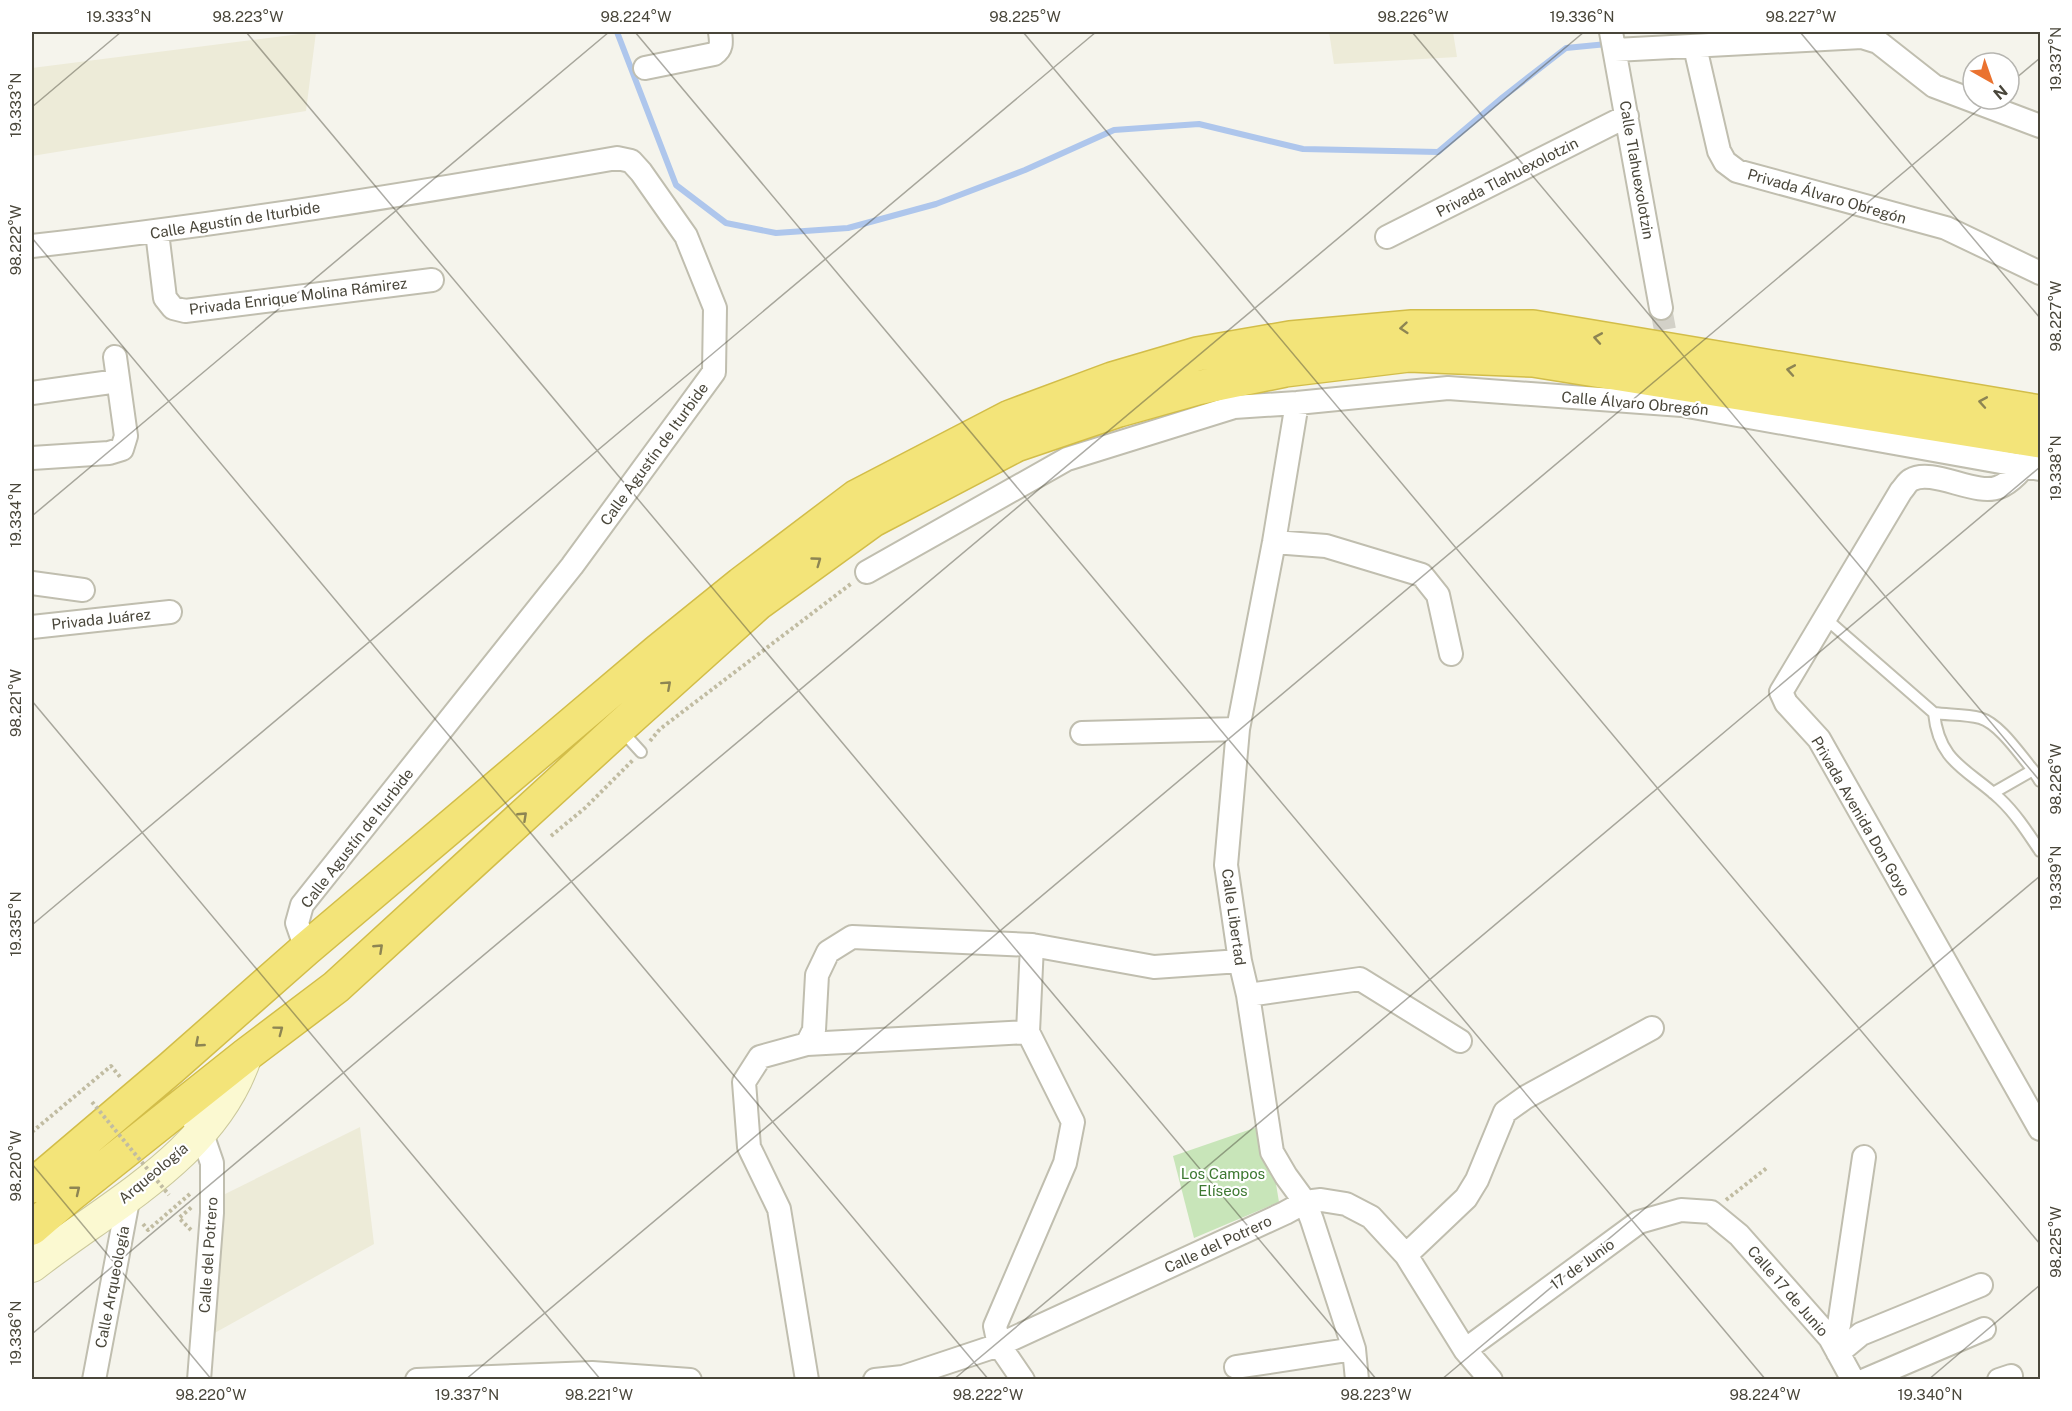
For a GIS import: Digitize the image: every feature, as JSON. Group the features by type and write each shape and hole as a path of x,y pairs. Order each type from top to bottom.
{"highway":[{"path":"32,1186 306,949 658,651 741,584 855,497 1010,417 1112,379 1197,354 1290,338 1412,327 1533,327 2040,412"},
{"path":"32,1228 246,1055 336,987 758,604 873,519 1016,445 1119,410 1197,388 1285,370 1409,355 1533,360 2035,458"}],"main road":[{"name":"Arqueología","path":"32,1266 134,1208 174,1159 225,1103 246,1055"}],"street":[{"path":"1613,41 1695,46 1862,37 1878,42 1934,86 2040,126"},
{"path":"645,68 714,54 719,41"},
{"name":"Calle Tlahuexolotzin","path":"1613,41 1661,308"},
{"name":"Privada Álvaro Obregón","path":"1695,46 1719,151 1725,162 1737,171 1946,228 2040,273"},
{"name":"Privada Tlahuexolotzin","path":"1387,237 1627,116"},
{"name":"Calle Agustín de Iturbide","path":"32,246 157,232 473,183 617,158 631,161 641,172 686,236 716,308 714,372 572,566 302,905 297,923 306,949"},
{"name":"Privada Enrique Molina Rámirez","path":"157,232 165,298 172,308 184,311 432,280"},
{"path":"32,458 109,453 122,448 126,436 115,357"},
{"path":"32,393 118,381"},
{"name":"Calle Álvaro Obregón","path":"867,572 1067,459 1234,407 1297,404 1448,388 1680,401 2035,458"},
{"name":"Calle Libertad","path":"1297,404 1274,542 1238,729 1226,865 1272,1152 1305,1202 1354,1349 1357,1380"},
{"path":"2035,458 2040,448"},
{"name":"Privada Avenida Don Goyo","path":"2035,458 1999,488 1987,489 1923,476 1910,480 1901,491 1781,692 1786,703 1819,739 2040,1130"},
{"path":"1274,542 1326,546 1422,574 1438,595 1451,654"},
{"path":"32,583 83,590"},
{"name":"Privada Juárez","path":"32,627 170,612"},
{"path":"1082,733 1238,729"},
{"path":"807,1044 814,1030 817,975 828,952 852,937 1032,945 1154,967 1240,961"},
{"path":"1023,1380 999,1345 995,1326 1065,1163 1073,1122 1028,1032 1032,945"},
{"path":"1248,995 1360,979 1460,1041"},
{"path":"1406,1255 1466,1198 1477,1180 1505,1112 1526,1097 1652,1028"},
{"path":"807,1380 778,1209 749,1147 744,1082 759,1057 807,1044 1028,1032"},
{"name":"Calle del Potrero","path":"183,1105 201,1131 212,1162 212,1213 198,1380"},
{"path":"1834,1346 1864,1157"},
{"name":"Calle del Potrero","path":"875,1380 903,1377 999,1345 1305,1202 1321,1200 1346,1204 1371,1217 1406,1255 1465,1350 1491,1380"},
{"name":"Calle Arqueología","path":"94,1380 134,1208"},
{"name":"17 de Junio","path":"1465,1350 1639,1222 1681,1210 1711,1212"},
{"name":"Calle 17 de Junio","path":"1711,1212 1739,1235 1834,1346 1853,1380"},
{"path":"1834,1346 1981,1285"},
{"path":"1865,1380 1984,1329"},
{"path":"1236,1367 1354,1349"},
{"path":"417,1380 592,1373 690,1380"}],"lane":[{"path":"1825,618 1934,713 1980,718 1990,723 2040,781"},
{"path":"1934,713 1935,726 1944,749 1960,769 1993,793 2022,823 2040,851"},
{"path":"619,728 641,752"},
{"path":"1993,793 2032,770"}],"path":[{"path":"551,836 585,808 641,752 660,729 867,572"},
{"path":"32,1132 111,1065 137,1097"},
{"path":"92,1102 169,1195 162,1201"},
{"path":"1711,1212 1768,1167"},
{"path":"134,1208 148,1230 198,1188"},
{"path":"179,1218 196,1203"}],"shaded area":[{"path":"316,32 306,111 32,156 32,68"},
{"path":"1329,32 1453,32 1457,57 1334,64"},
{"path":"360,1127 374,1244 211,1335 221,1196"}],"green space":[{"name":"Los Campos Elíseos","path":"1266,1124 1279,1202 1194,1238 1173,1156"}],"waterway":[{"path":"617,32 676,185 726,223 776,233 848,228 936,204 1025,170 1114,130 1199,124 1303,149 1438,152 1566,48 1607,44"},
{"path":"1674,36 1715,32"}],"tunnel":[{"path":"1661,308 1671,363"}]}
